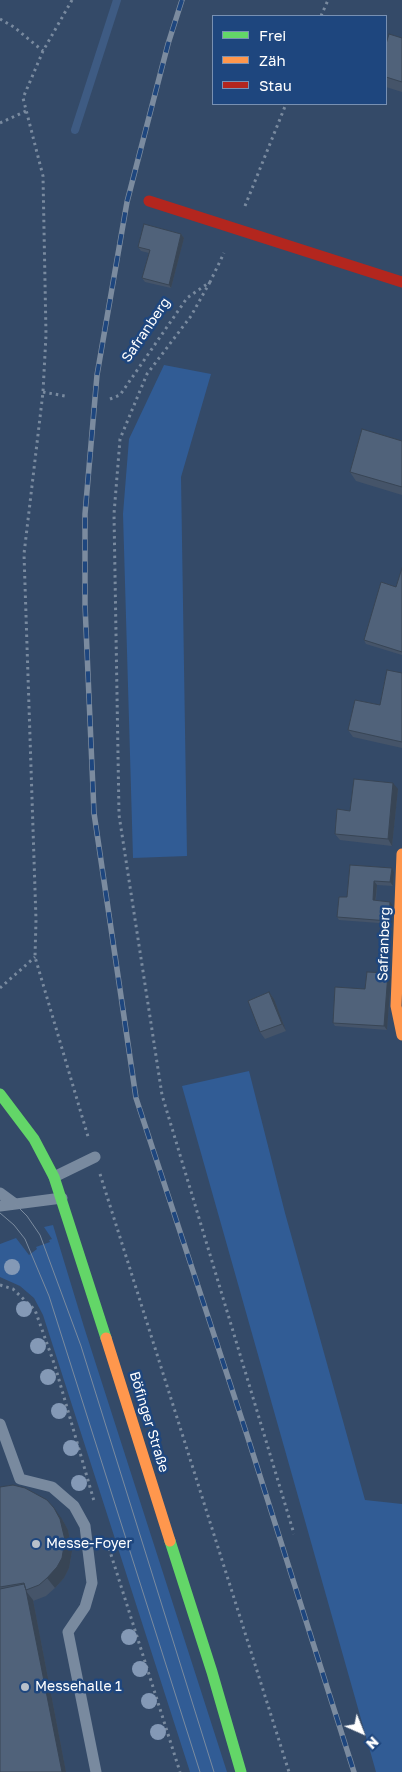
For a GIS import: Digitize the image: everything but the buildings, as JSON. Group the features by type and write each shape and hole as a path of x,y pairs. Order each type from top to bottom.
{"street":[{"path":"149,201 402,282"},
{"name":"Safranberg","path":"402,854 396,1006 402,1035"},
{"name":"Böfinger Straße","path":"0,1094 34,1139 54,1177 62,1198 206,1654 241,1772"}],"lane":[{"path":"54,1177 94,1157"},
{"path":"0,1193 15,1204"},
{"path":"0,1206 62,1198"},
{"path":"0,1424 20,1479 52,1487 74,1506 85,1526 92,1583 85,1607 68,1632 96,1772"}],"path":[{"path":"72,0 43,51 23,98 43,176 46,335 43,392 24,554 35,957 94,1157 289,1772"},
{"path":"321,15 328,0"},
{"path":"0,19 14,27 43,51"},
{"path":"286,105 236,228 210,282 191,316 147,374 120,439 114,514 119,815 162,1095 294,1534"},
{"path":"0,123 26,110"},
{"name":"Safranberg","path":"110,399 120,394 186,298 210,282"},
{"path":"43,392 65,396"},
{"path":"0,988 35,957"}],"shaded area":[{"path":"164,365 211,374 181,477 187,856 133,858 123,514 129,439"},
{"path":"249,1071 285,1213 365,1500 402,1504 402,1772 376,1772 182,1086"},
{"path":"53,1225 227,1772 190,1772 43,1315 34,1298 20,1286 0,1277 0,1244 16,1238 29,1255 37,1249 36,1247 50,1242 49,1240 52,1239 44,1227"}],"waterway":[{"path":"75,130 117,0"}],"tram line":[{"path":"15,1204 27,1216 40,1235 81,1346 214,1772"},
{"path":"0,1213 14,1225 25,1239 49,1296 200,1772"}],"railway":[{"path":"182,0 168,44 127,202 97,375 85,514 85,605 94,813 136,1098 247,1435 354,1772"}],"traffic: fast":[{"path":"0,1094 34,1139 54,1177 106,1338"},
{"path":"170,1541 212,1672 241,1772"}],"traffic: slow":[{"path":"402,854 396,1006 402,1035"},
{"path":"106,1338 170,1541"}],"traffic: jam":[{"path":"149,201 402,282"}],"place":[{"name":"Messe-Foyer","path":"36,1544"},
{"name":"Messehalle 1","path":"25,1687"}]}
